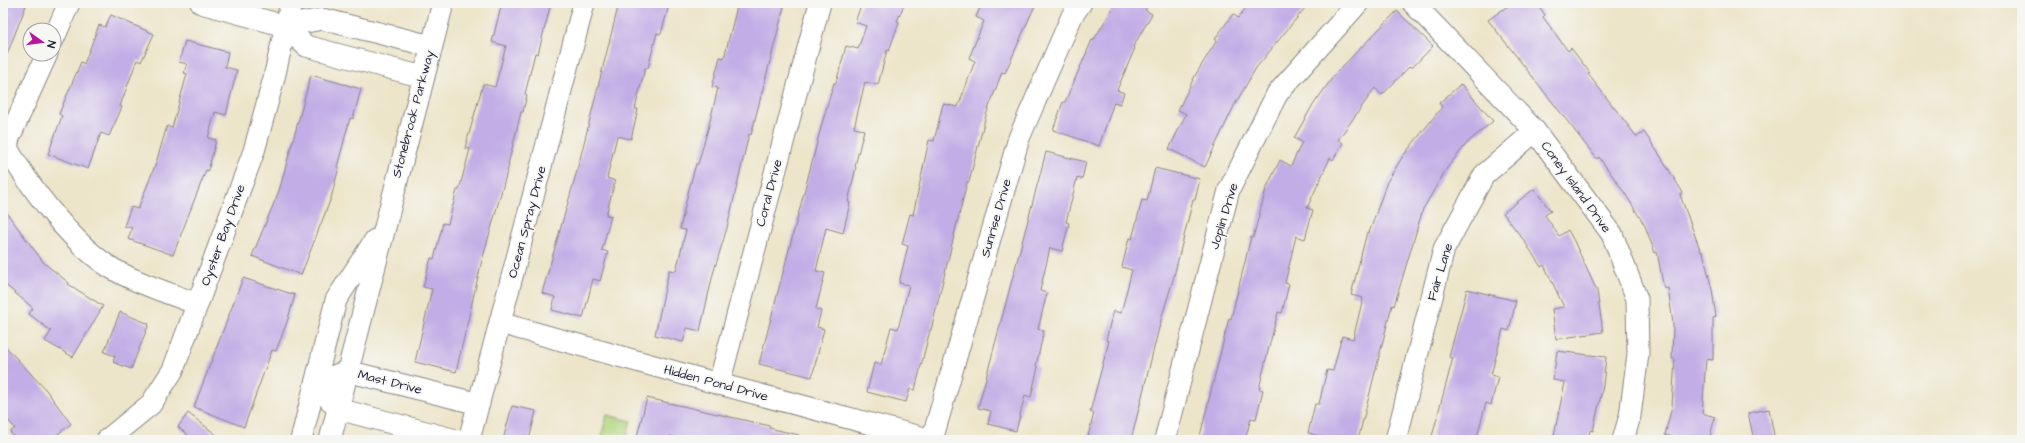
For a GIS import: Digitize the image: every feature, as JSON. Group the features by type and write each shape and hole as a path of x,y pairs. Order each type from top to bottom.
{"street":[{"path":"61,22 69,3"},
{"path":"201,3 285,26 322,19 431,46"},
{"name":"Oyster Bay Drive","path":"107,440 151,404 173,370 254,151 274,78 291,3"},
{"name":"Stonebrook Parkway","path":"330,440 384,226 443,3"},
{"name":"Ocean Spray Drive","path":"470,440 584,3"},
{"name":"Coral Drive","path":"719,384 820,3"},
{"name":"Sunrise Drive","path":"932,440 1019,138 1072,16 1080,3"},
{"name":"Joplin Drive","path":"1164,440 1229,190 1277,94 1358,3"},
{"name":"Coney Island Drive","path":"1413,3 1535,131 1612,234 1637,299 1638,354 1630,416 1623,440"},
{"path":"285,26 306,46 423,77"},
{"path":"43,62 9,138 7,148 18,167 59,220 105,264 143,283 197,304"},
{"name":"Fair Lane","path":"1396,440 1444,249 1484,176 1535,131"},
{"name":"Stonebrook Parkway","path":"301,440 336,300 384,226"},
{"name":"Hidden Pond Drive","path":"500,323 719,384 932,440"},
{"name":"Mast Drive","path":"315,383 347,371 479,404"},
{"path":"315,383 338,409 456,440"}],"green space":[{"path":"607,415 631,421 626,440 601,440"}],"building":[{"path":"3,3 27,3 4,62 3,62"},
{"path":"502,3 551,3 538,54 535,53 525,94 527,95 523,112 521,112 509,165 481,264 456,372 415,362 432,289 423,287 431,258 434,259 443,223 448,224 457,190 459,190 470,149 465,148 483,84 495,87 506,46 492,42"},
{"path":"619,3 662,3 669,5 661,34 657,33 648,68 645,68 635,109 638,109 631,139 617,136 607,178 615,181 606,215 611,216 602,250 608,252 600,281 593,279 583,318 552,310 555,297 542,293 577,171"},
{"path":"738,3 785,3 751,135 749,134 727,228 713,274 700,331 687,328 683,342 655,335 669,270 676,271 686,230 680,229 688,193 708,129 718,88 712,87 720,57 724,58"},
{"path":"862,3 905,3 897,21 899,22 889,51 887,50 878,85 865,82 854,128 864,130 855,166 848,202 850,203 843,233 826,228 816,271 825,273 816,309 821,311 817,327 824,329 812,377 759,364 834,83 836,83 846,46 858,49 866,26 855,22"},
{"path":"982,3 1036,3 1005,73 1002,72 986,115 969,182 967,182 915,390 910,389 906,402 867,392 874,363 881,365 891,327 898,329 909,285 899,283 908,246 902,244 910,214 913,215 929,140 934,141 943,104 958,107 975,61 969,58 984,21 976,17"},
{"path":"1116,3 1150,3 1145,10 1152,14 1133,47 1135,48 1117,90 1124,93 1120,104 1114,102 1099,146 1053,130 1063,102 1065,102 1092,40 1093,41"},
{"path":"1250,3 1309,3 1256,68 1234,106 1205,167 1169,149 1186,114 1178,110 1196,74 1217,40 1215,39 1233,14 1238,18"},
{"path":"1512,3 1537,3 1545,15 1543,17 1568,51 1571,48 1590,73 1588,74 1637,137 1644,132 1683,193 1680,195 1701,252 1703,252 1712,290 1716,317 1713,318 1713,360 1706,359 1702,413 1715,417 1709,440 1686,440 1665,435 1672,406 1675,359 1672,359 1673,324 1668,288 1664,289 1657,252 1655,253 1645,226 1626,195 1599,157 1597,159 1488,20"},
{"path":"1397,11 1433,46 1412,68 1410,66 1382,95 1375,88 1338,140 1343,143 1333,160 1330,158 1307,208 1313,210 1305,239 1296,236 1285,283 1289,284 1282,313 1278,312 1259,389 1263,390 1256,419 1251,418 1245,440 1199,440 1229,318 1231,319 1251,237 1253,238 1266,189 1280,160 1291,166 1302,142 1294,138 1311,108 1335,74"},
{"path":"111,15 154,34 141,62 137,60 120,106 122,107 109,136 101,133 88,169 48,154 62,116 59,114 81,62 84,64 99,25 105,27"},
{"path":"185,41 228,52 225,67 237,70 226,115 215,112 208,138 216,140 208,171 206,170 173,255 128,239 132,228 124,226 131,207 138,209 156,163 167,126 172,128 187,74 184,73 187,64 179,62"},
{"path":"311,75 361,89 353,119 350,118 337,167 339,167 331,198 301,275 252,256 279,191"},
{"path":"1461,84 1493,121 1468,142 1447,168 1423,209 1394,306 1392,305 1358,440 1335,440 1308,433 1315,404 1319,404 1327,370 1333,371 1342,336 1353,339 1363,298 1351,295 1367,232 1369,233 1387,182 1403,156 1442,107 1439,103"},
{"path":"1046,152 1086,162 1082,179 1077,178 1066,222 1069,223 1062,251 1050,248 1040,291 1047,293 1038,329 1044,331 1036,366 1038,367 1031,397 1025,395 1016,431 988,424 991,411 978,408"},
{"path":"1155,168 1200,179 1195,200 1193,200 1173,280 1162,316 1131,440 1087,440 1094,413 1090,412 1109,341 1106,340 1113,311 1121,313 1132,270 1122,267 1129,238 1132,239 1142,200 1147,201"},
{"path":"1534,189 1551,211 1545,215 1559,236 1568,230 1574,241 1597,291 1603,332 1556,339 1552,309 1564,307 1544,265 1541,267 1525,242 1503,213"},
{"path":"3,208 44,263 69,283 68,284 103,306 73,357 45,341 51,331 29,314 33,308 3,283"},
{"path":"243,278 295,295 276,351 272,350 244,427 194,407"},
{"path":"1467,289 1516,301 1509,331 1503,329 1491,375 1498,377 1491,405 1486,403 1476,440 1431,440 1453,358 1449,357"},
{"path":"120,312 149,324 131,369 113,362 115,356 104,352"},
{"path":"3,344 46,390 71,424 50,440 16,440 10,432 15,428 3,415"},
{"path":"1557,351 1606,357 1603,386 1593,431 1590,430 1588,440 1553,440 1565,382 1553,380"},
{"path":"647,398 770,426 769,428 799,435 798,440 684,440 670,436 669,440 636,440"},
{"path":"512,406 536,411 529,440 503,440"},
{"path":"1769,409 1775,440 1754,440 1748,413"},
{"path":"188,413 223,440 194,440 178,427"}]}
